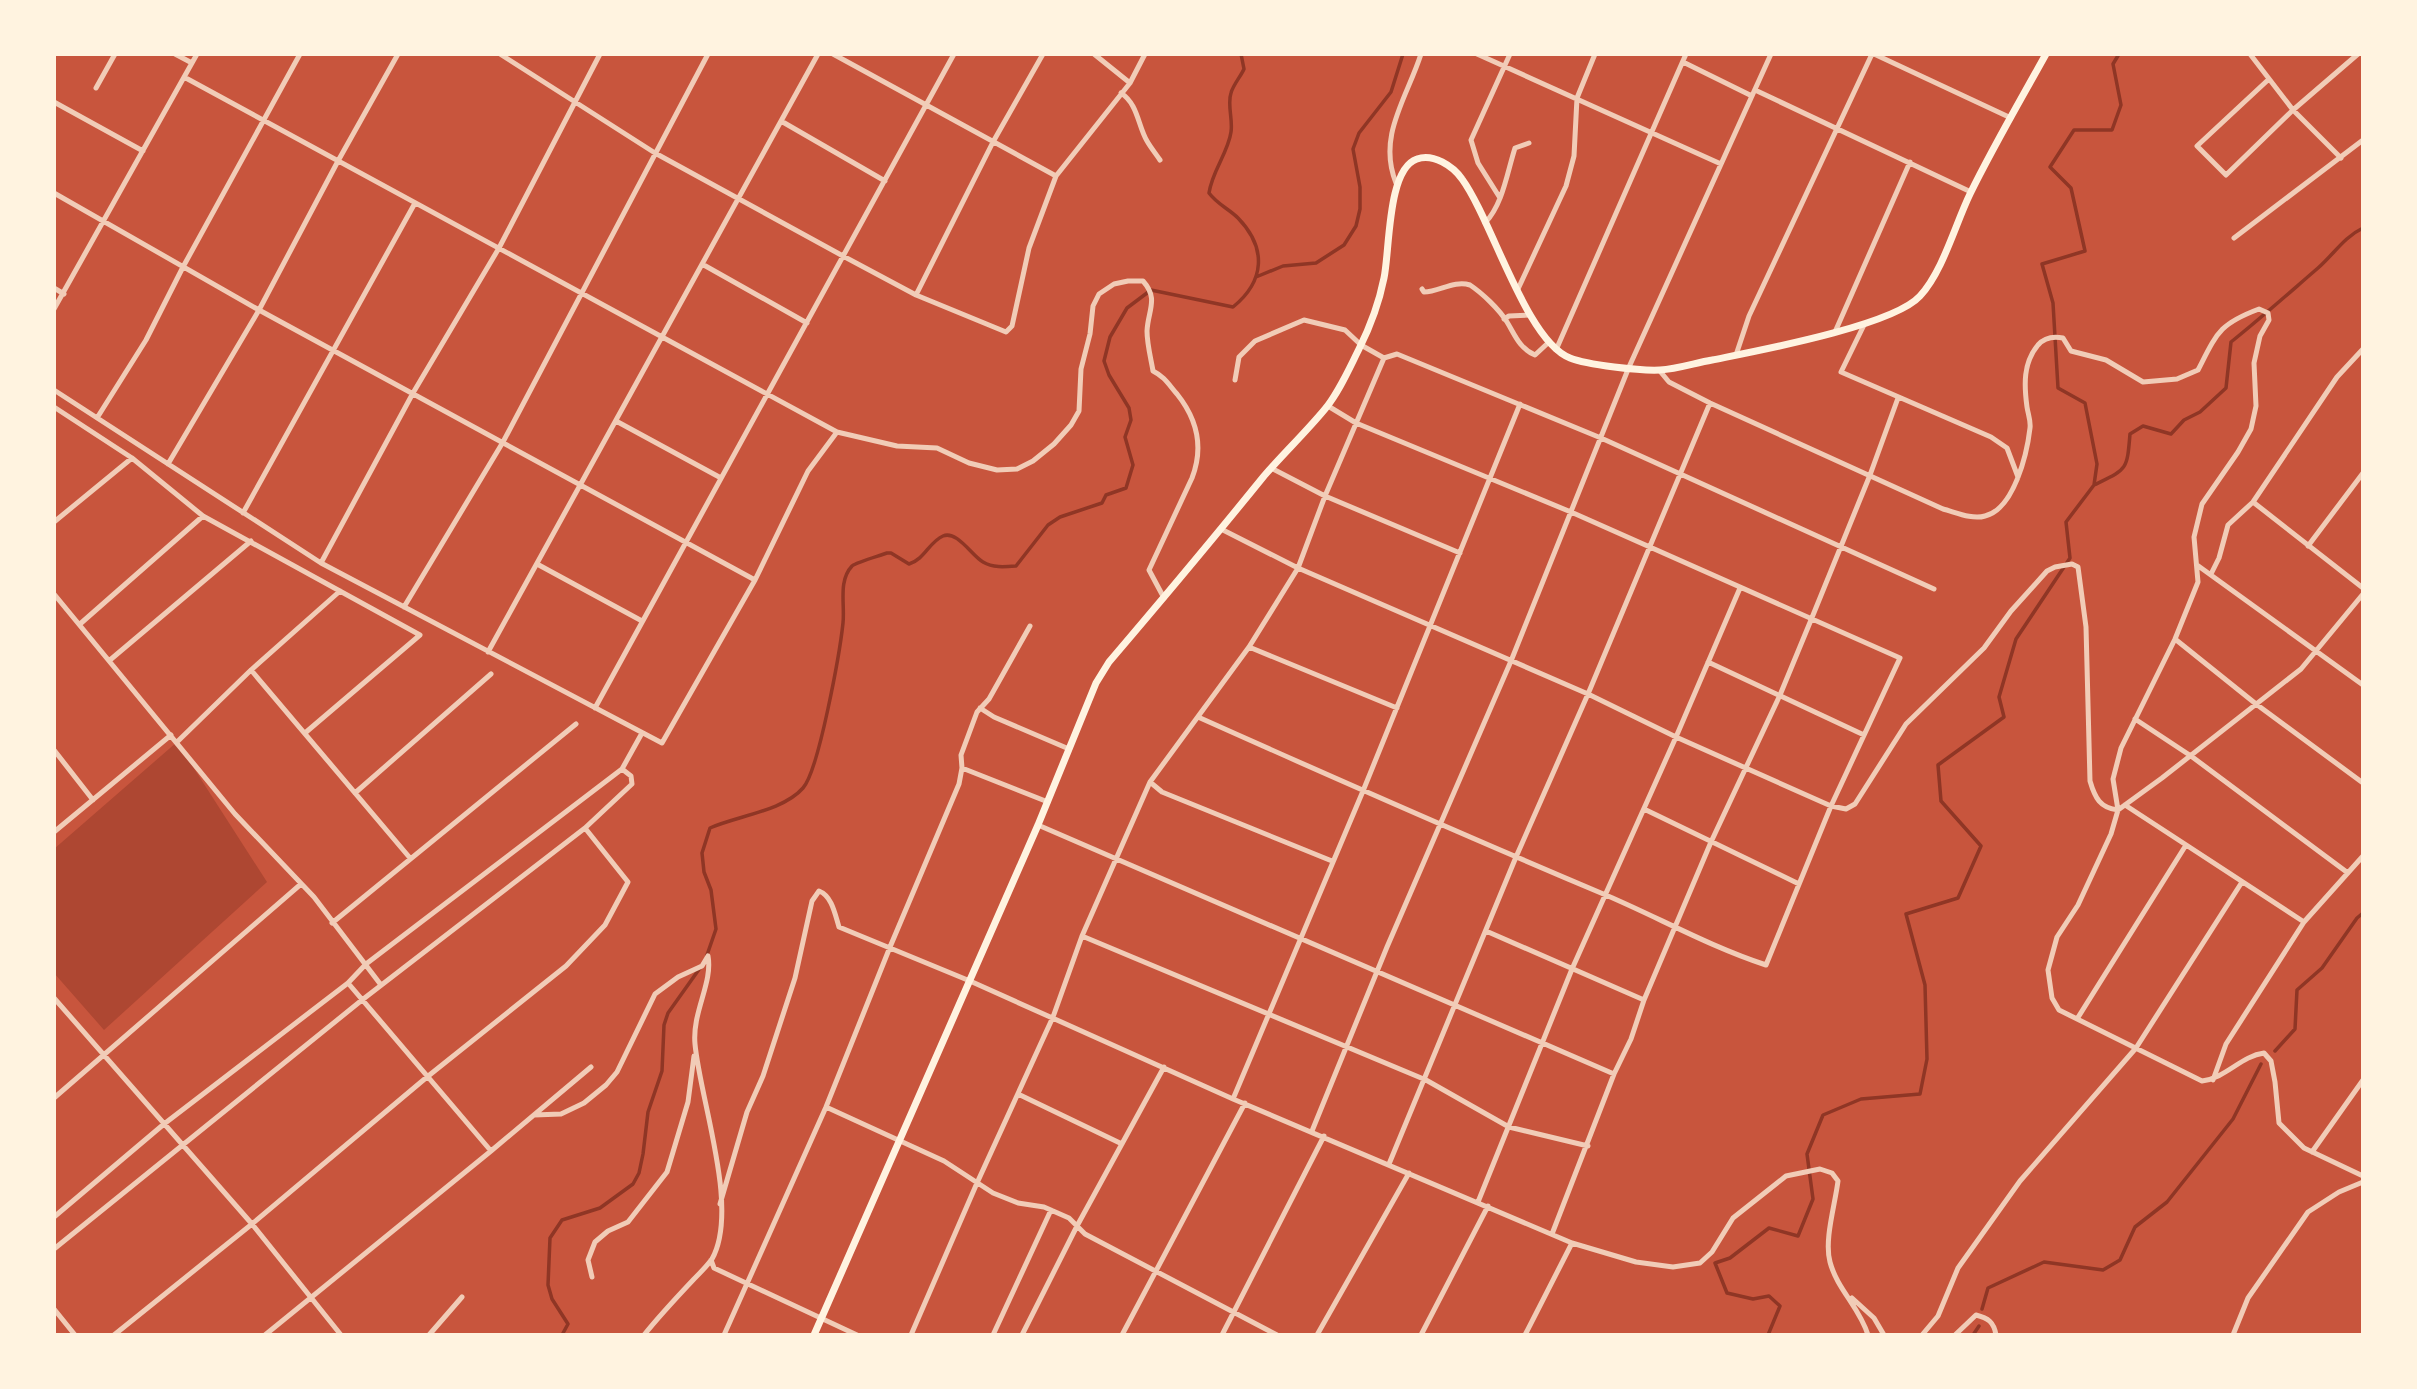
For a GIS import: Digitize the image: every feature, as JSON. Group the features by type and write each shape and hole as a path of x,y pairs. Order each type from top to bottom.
{"main road":[{"path":"814,1335 1048,802 1096,683 1109,662 1271,468 1328,406 1361,345 1377,306 1384,278 1396,183 1404,167 1411,161 1429,157 1448,165 1462,179 1535,326 1556,350 1569,358 1584,362 1659,370 1864,325 1901,310 1919,299 1932,280 1971,192 2046,54"}],"street":[{"path":"96,88 115,54"},
{"path":"175,54 192,63"},
{"path":"54,309 197,54"},
{"path":"97,418 146,340 300,54"},
{"path":"168,464 259,310 398,54"},
{"path":"500,54 655,153 916,295 1006,332 1014,320 1029,248 1056,176 1130,83 1142,56"},
{"path":"321,563 413,393 499,248 600,54"},
{"path":"404,607 503,442 708,54"},
{"path":"488,652 818,54"},
{"path":"833,54 1056,176"},
{"path":"595,708 954,54"},
{"path":"916,295 993,142 1043,54"},
{"path":"1094,54 1130,83"},
{"path":"1396,183 1389,165 1395,119 1415,75 1421,54"},
{"path":"1477,54 1721,164"},
{"path":"1500,198 1478,163 1471,140 1510,54"},
{"path":"1518,289 1566,186 1574,156 1577,98 1595,54"},
{"path":"1556,350 1686,54"},
{"path":"1312,1131 1377,972 1511,662 1629,367 1771,54"},
{"path":"1736,355 1749,316 1873,54 2011,118"},
{"path":"2250,54 2294,110 2341,158"},
{"path":"2269,79 2197,146 2226,175 2358,54"},
{"path":"1683,62 1752,96"},
{"path":"184,77 837,432 897,446 937,448 969,463 997,470 1017,469 1033,461 1072,425 1079,411 1082,369 1093,306 1099,294 1114,284 1143,281 1151,290 1152,298 1147,332 1153,371 1164,377 1186,406 1194,422 1199,448 1192,478 1149,570 1164,598"},
{"path":"1755,90 1971,192"},
{"path":"1121,93 1129,98 1142,122 1146,139 1160,160"},
{"path":"54,102 143,150"},
{"path":"781,121 885,181"},
{"path":"2234,238 2363,140"},
{"path":"1485,223 1500,198 1515,148 1529,144"},
{"path":"1835,332 1910,162"},
{"path":"54,193 259,310 755,580"},
{"path":"243,513 415,203"},
{"path":"702,264 807,323"},
{"path":"1422,289 1424,292 1432,292 1444,286 1470,285 1504,319 1512,335 1527,351 1535,355 1549,342"},
{"path":"54,288 64,293"},
{"path":"1659,370 1669,382 1710,403 1942,509 1985,516 1998,509 2009,497 2018,477 2031,426 2025,383 2028,362 2044,339 2054,336 2063,338 2071,351 2106,360 2143,382 2157,382 2176,379 2198,370 2213,339 2224,326 2237,317 2259,309 2268,313 2269,320 2260,336 2254,363 2256,406 2251,429 2202,504 2194,537 2198,582 2175,639 2121,748 2113,779 2118,810 2111,834 2078,905 2057,937 2048,970 2052,998 2059,1010 2202,1081 2213,1080 2264,1053 2271,1061 2279,1123 2304,1148 2363,1176"},
{"path":"1504,319 1509,316 1530,315"},
{"path":"1235,380 1239,357 1255,341 1304,320 1345,330 1361,345 1384,358 1397,354 1601,438 1934,590"},
{"path":"1864,325 1841,372 1991,437 2007,448 2018,477"},
{"path":"2211,574 2219,558 2228,525 2253,502 2337,377 2363,349"},
{"path":"911,1335 976,1183 1054,1017 1082,936 1150,782 1249,647 1298,568 1325,496 1384,358"},
{"path":"54,390 321,563 662,743 755,580 808,471 837,432"},
{"path":"1552,1234 1614,1074 1631,1039 1644,1000 1712,842 1780,695 1870,475 1898,398"},
{"path":"1389,1164 1710,403"},
{"path":"1233,1099 1363,791 1520,404"},
{"path":"1198,718 1675,928 1766,965 1831,806 1900,658 1571,512 1356,424 1328,406"},
{"path":"54,407 132,458 203,516 421,635 305,733"},
{"path":"616,421 721,478"},
{"path":"54,522 132,458"},
{"path":"1271,468 1325,496 1460,553"},
{"path":"2308,546 2363,473"},
{"path":"2253,502 2363,588"},
{"path":"80,624 203,516"},
{"path":"1221,529 1298,568 1588,694 1676,737 1831,806 1846,809 1855,804 1906,724 1984,648 2011,611 2047,571 2055,566 2071,564 2078,567 2086,627 2090,781 2094,796 2101,805 2118,810"},
{"path":"110,660 251,541"},
{"path":"537,564 642,621"},
{"path":"2197,565 2363,685"},
{"path":"1478,1202 1572,969 1740,588"},
{"path":"177,743 251,670 340,591"},
{"path":"54,594 235,814 301,884 382,985"},
{"path":"2118,810 2301,669 2363,594"},
{"path":"724,1335 826,1107 959,784 961,755 977,712 989,699 1030,626"},
{"path":"2175,639 2256,704 2363,783"},
{"path":"1249,647 1397,708"},
{"path":"1708,662 1864,735"},
{"path":"251,670 410,858"},
{"path":"355,793 491,674"},
{"path":"981,708 994,717 1069,749"},
{"path":"2134,719 2191,756 2348,873"},
{"path":"332,923 576,724"},
{"path":"54,1217 164,1124 348,983 366,964 622,769 642,733"},
{"path":"54,832 171,735"},
{"path":"54,750 93,800"},
{"path":"962,768 1048,802"},
{"path":"54,1249 362,1000 585,828 632,784 631,776 622,769"},
{"path":"1150,782 1162,792 1332,861"},
{"path":"2125,805 2304,922"},
{"path":"1644,809 1799,884"},
{"path":"1038,825 1614,1074"},
{"path":"114,1335 566,966 605,925 628,882 585,828"},
{"path":"2077,1018 2186,845"},
{"path":"2213,1080 2226,1044 2304,922 2363,856"},
{"path":"1922,1335 1938,1316 1958,1268 2020,1181 2136,1048 2242,882"},
{"path":"54,1098 301,884"},
{"path":"720,1204 747,1112 763,1076 795,978 812,901 819,891 826,893 839,927 1054,1017 1233,1099 1552,1234 1636,1262 1673,1267 1700,1263 1712,1252 1733,1218 1786,1176 1803,1171 1820,1170 1832,1173 1838,1181 1830,1224 1830,1262 1863,1320 1868,1335"},
{"path":"1486,931 1644,1000"},
{"path":"1082,936 1426,1080 1509,1127 1588,1146"},
{"path":"534,1115 561,1114 584,1103 606,1085 617,1072 655,993 678,977 702,966 708,956 710,969 694,1029 717,1164 722,1230 711,1259 644,1335"},
{"path":"348,983 491,1151"},
{"path":"54,998 252,1224 341,1335"},
{"path":"592,1276 587,1260 595,1242 608,1231 628,1222 667,1172 688,1102 695,1045"},
{"path":"265,1335 591,1067"},
{"path":"1023,1335 1077,1226 1164,1067"},
{"path":"2312,1152 2363,1080"},
{"path":"1018,1094 1122,1144"},
{"path":"1122,1335 1154,1270 1245,1103"},
{"path":"826,1107 944,1161 993,1193 1069,1218 1085,1234 1277,1335"},
{"path":"1222,1335 1324,1136"},
{"path":"1317,1335 1409,1173"},
{"path":"2233,1335 2248,1298 2308,1212 2339,1192 2363,1182"},
{"path":"1421,1335 1488,1206"},
{"path":"993,1335 1051,1210"},
{"path":"1525,1335 1572,1242"},
{"path":"711,1259 713,1268 857,1335"},
{"path":"1847,1294 1874,1318 1884,1335"},
{"path":"429,1335 462,1297"},
{"path":"54,1309 75,1335"},
{"path":"1955,1335 1976,1315 1988,1318 1995,1326 1996,1335"}],"shaded area":[{"path":"177,742 267,882 104,1030 54,973 54,849"}],"waterway":[{"path":"707,955 716,929 711,890 704,872 702,853 710,828 784,802 803,788 809,777 828,709 843,623 845,579 852,566 887,553 909,564 938,539 948,535 959,540 987,564 999,567 1016,566 1048,525 1060,517 1102,503 1106,495 1126,488 1133,465 1125,437 1131,420 1129,408 1109,375 1104,361 1110,337 1127,308 1151,290 1233,307 1251,286 1258,264 1254,241 1238,218 1209,193 1229,140 1230,97 1244,69 1241,54"},
{"path":"1256,277 1283,266 1316,263 1344,245 1356,226 1360,209 1360,187 1353,149 1359,133 1391,92 1403,54"},
{"path":"1768,1335 1780,1306 1769,1296 1753,1299 1727,1293 1715,1263 1730,1258 1769,1228 1798,1236 1813,1199 1807,1154 1823,1115 1861,1099 1920,1094 1927,1059 1925,985 1906,914 1958,898 1981,846 1941,801 1938,765 2004,717 1999,697 2016,639 2070,558 2066,522 2094,485 2097,464 2085,403 2058,388 2053,303 2042,264 2085,251 2071,188 2050,167 2074,130 2112,130 2121,105 2113,64 2119,54"},
{"path":"2094,485 2119,472 2123,467 2128,455 2130,434 2143,426 2171,434 2184,420 2200,412 2226,388 2231,342 2318,268 2350,236 2363,228"},
{"path":"2275,1051 2295,1029 2297,990 2322,968 2363,913"},
{"path":"562,1335 568,1324 552,1299 548,1285 550,1238 562,1220 600,1208 633,1184 639,1173 643,1154 648,1112 662,1071 664,1025 668,1013 700,968"},
{"path":"1982,1309 1988,1288 2044,1262 2103,1270 2120,1260 2135,1227 2167,1202 2233,1119 2261,1064"},
{"path":"1973,1335 1979,1326"}]}
